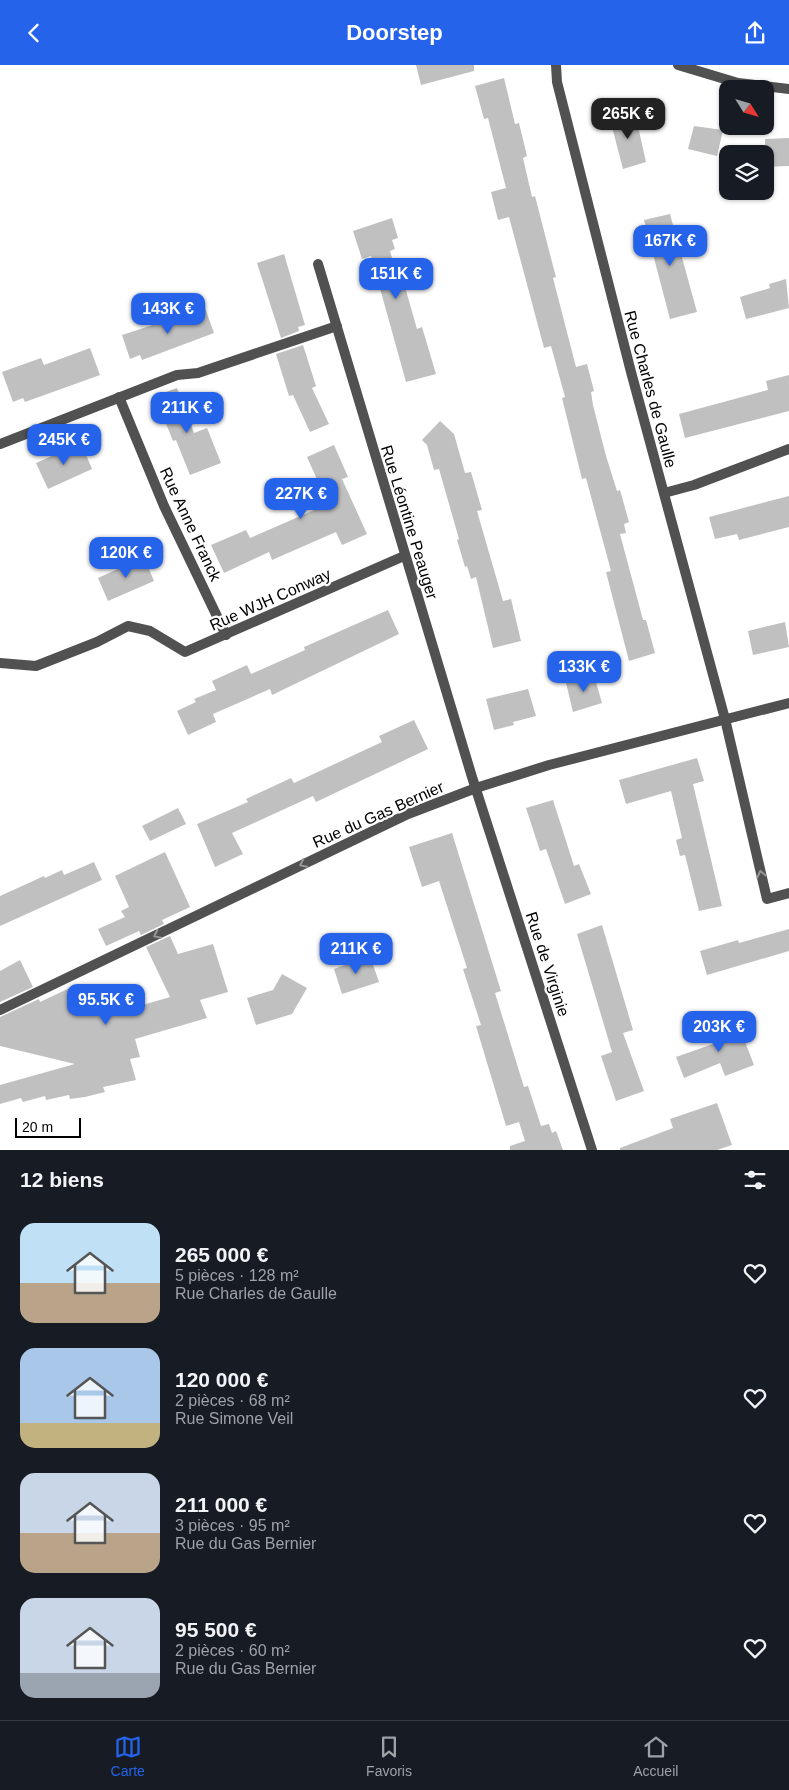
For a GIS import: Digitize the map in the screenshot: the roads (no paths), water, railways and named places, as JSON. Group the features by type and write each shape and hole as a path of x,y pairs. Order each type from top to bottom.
{"street":[{"name":"Rue Charles de Gaulle","path":"556,65 557,82 725,719 767,899 789,893"},
{"path":"678,65 738,83 789,89"},
{"name":"Rue Léontine Peauger","path":"318,264 404,556 476,788"},
{"path":"0,444 176,375 198,373 337,326"},
{"name":"Rue Anne Franck","path":"120,397 164,506 226,635"},
{"path":"664,493 694,485 789,449"},
{"name":"Rue WJH Conway","path":"0,663 36,666 97,642 128,626 150,631 185,652 404,556"},
{"name":"Rue du Gas Bernier","path":"0,1010 408,814 476,788 549,765 789,703"},
{"name":"Rue de Virginie","path":"476,788 592,1150"}]}
